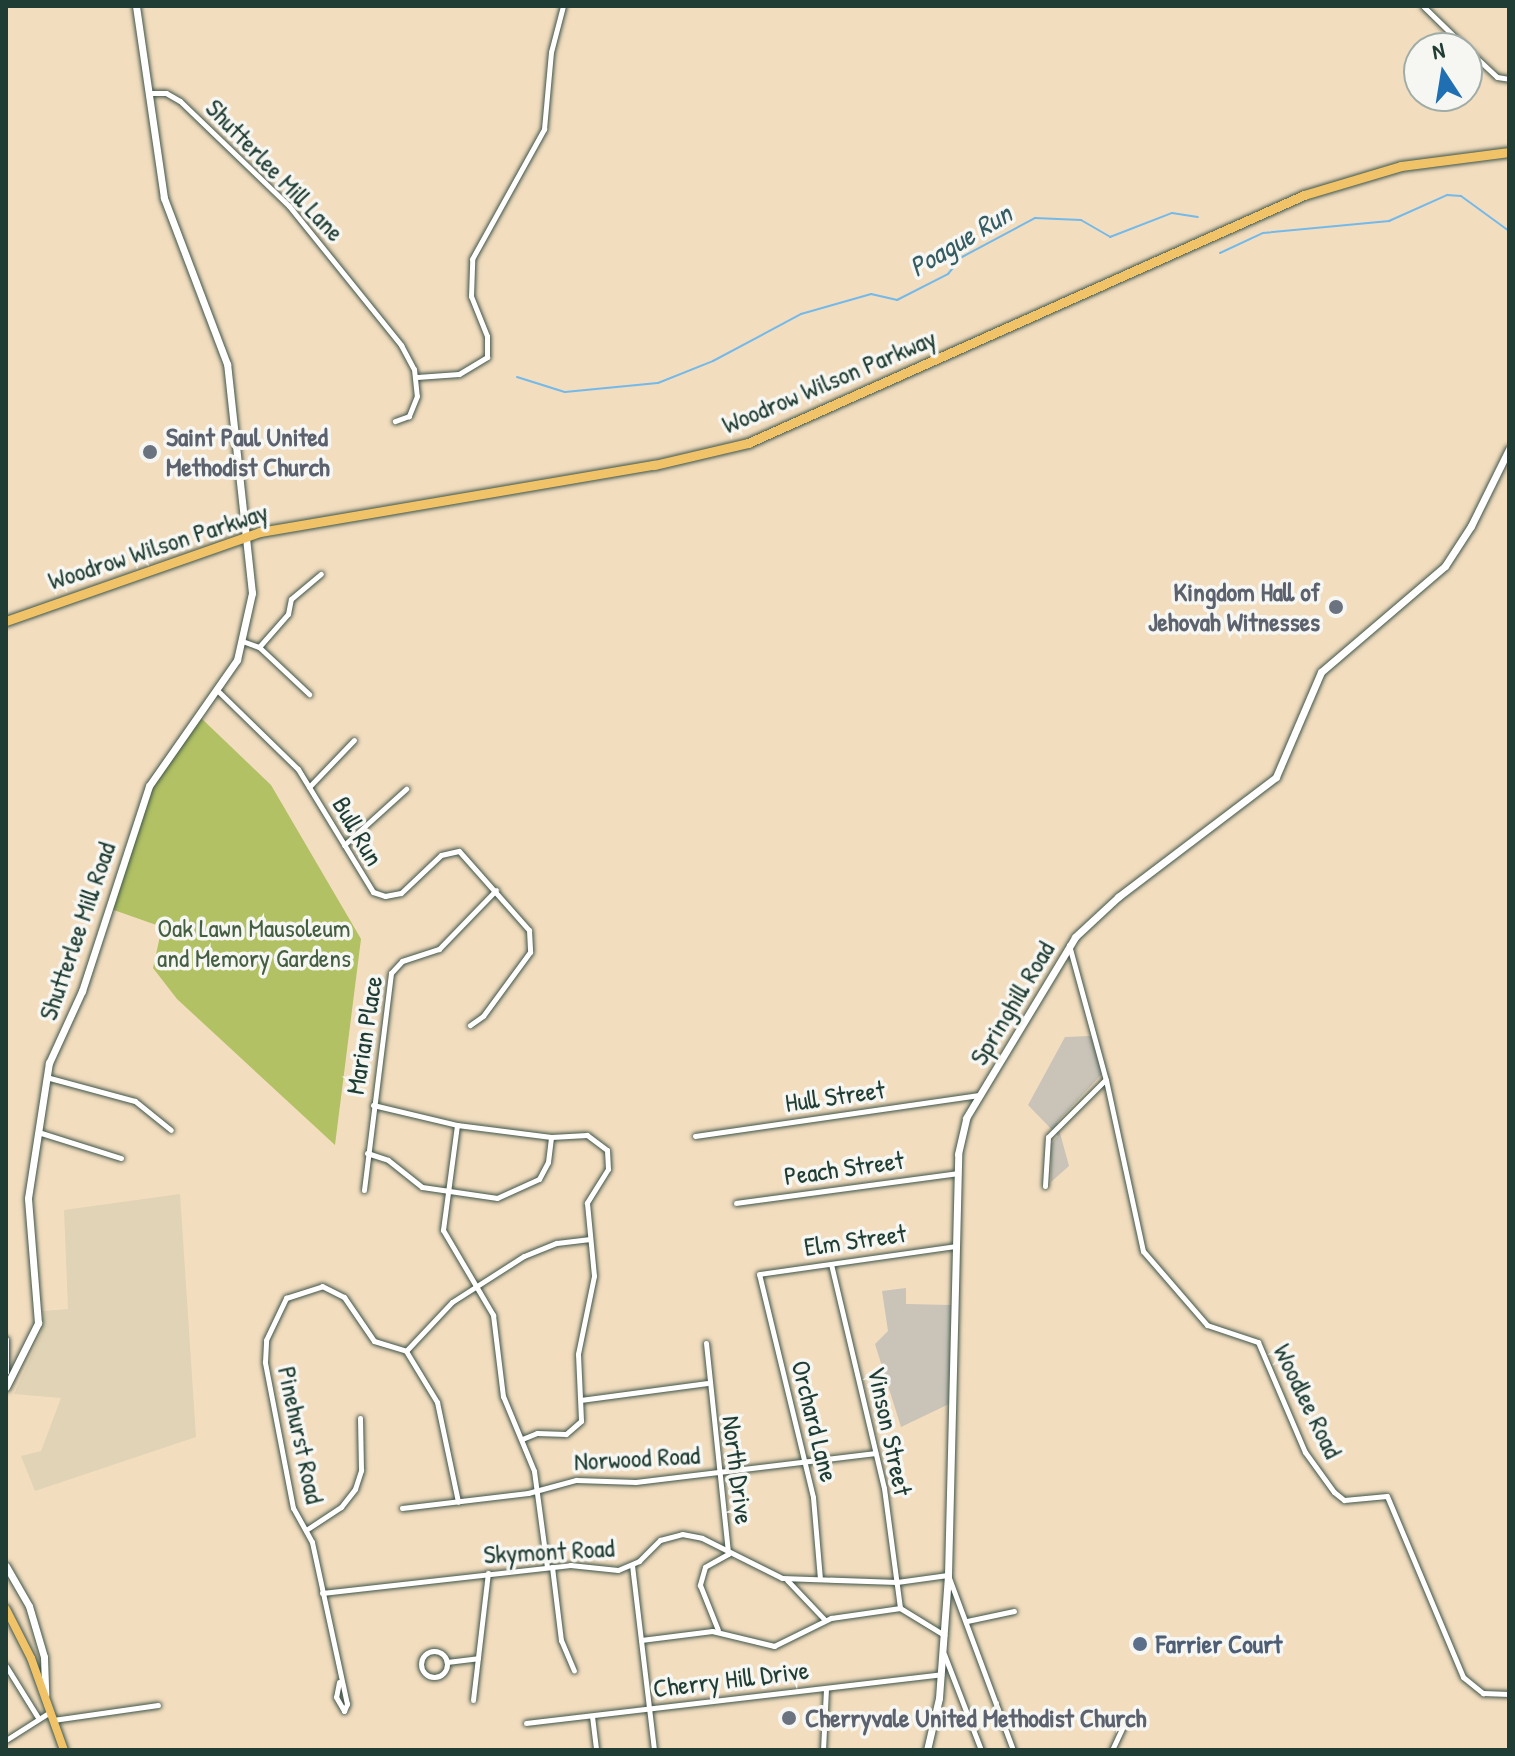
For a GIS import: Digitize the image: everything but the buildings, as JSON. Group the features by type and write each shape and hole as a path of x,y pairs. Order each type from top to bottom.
{"highway":[{"name":"Woodrow Wilson Parkway","path":"6,621 245,536 736,447 804,422 1311,193 1401,166 1509,152"}],"main road":[{"path":"6,1609 31,1658 64,1750"}],"street":[{"name":"Shutterlee Mill Road","path":"6,1387 38,1323 28,1198 46,1077 82,991 149,786 218,691 245,642 251,604 238,464 220,336 167,209 136,6"},
{"path":"395,421 406,419 414,407 417,377 459,374 487,357 487,336 471,296 472,259 544,129 551,52 563,6"},
{"path":"1423,6 1450,32"},
{"path":"1483,63 1497,77 1509,79"},
{"name":"Shutterlee Mill Lane","path":"148,93 170,94 180,101 289,206 390,332 417,377"},
{"name":"Springhill Road","path":"927,1750 941,1674 948,1575 961,1132 1069,945 1099,912 1278,775 1321,672 1445,566 1509,449"},
{"path":"259,647 288,614 291,599 321,574"},
{"path":"245,642 259,647 309,694"},
{"name":"Bull Run","path":"218,691 292,761 368,887 381,896 401,893 438,857 453,850 466,854 529,930 532,944 483,1016 470,1025"},
{"path":"309,787 354,740"},
{"path":"344,845 406,789"},
{"name":"Marian Place","path":"364,1190 391,971 402,961 440,949 496,890"},
{"name":"Woodlee Road","path":"1069,945 1106,1080 1143,1251 1211,1328 1258,1342 1305,1452 1337,1495 1344,1500 1387,1496 1463,1677 1483,1693 1509,1694"},
{"path":"46,1077 135,1101 171,1130"},
{"path":"1045,1186 1048,1137 1106,1080"},
{"name":"Hull Street","path":"695,1136 980,1095"},
{"path":"373,1105 457,1125 551,1137 591,1136 609,1154 607,1171 587,1201 594,1276 578,1354 581,1421 571,1433 522,1439"},
{"path":"457,1125 444,1234 479,1284 495,1324 504,1398 522,1439 537,1490 561,1640 574,1670"},
{"path":"36,1131 121,1158"},
{"path":"367,1153 388,1160 417,1185 497,1198 526,1189 546,1169 551,1137"},
{"name":"Peach Street","path":"736,1203 958,1173"},
{"path":"458,1502 437,1402 406,1351 439,1313 479,1284 535,1251 590,1239"},
{"name":"Elm Street","path":"759,1274 956,1246"},
{"name":"Vinson Street","path":"831,1264 875,1453 900,1608"},
{"name":"Orchard Lane","path":"759,1274 814,1502 820,1579"},
{"name":"Pinehurst Road","path":"339,1682 336,1697 344,1711 347,1704 339,1682 322,1593 306,1530 293,1508 265,1362 268,1333 280,1306 306,1287 327,1287 349,1302 374,1341 406,1351"},
{"path":"6,1339 6,1372"},
{"name":"North Drive","path":"706,1343 707,1383 728,1554"},
{"path":"581,1400 707,1383"},
{"path":"306,1530 341,1507 356,1486 360,1418"},
{"name":"Norwood Road","path":"402,1508 537,1490 576,1480 621,1482 875,1453"},
{"name":"Skymont Road","path":"322,1593 550,1567 614,1570 632,1565 656,1543 676,1535 699,1537 728,1554 787,1579 897,1582 948,1575"},
{"path":"719,1631 702,1596 700,1577 705,1567 728,1554"},
{"path":"632,1565 654,1750"},
{"path":"6,1566 28,1601 42,1654 45,1697"},
{"path":"473,1700 488,1573"},
{"path":"948,1575 1013,1750"},
{"path":"787,1579 825,1620"},
{"path":"641,1640 719,1631 777,1645 825,1620 900,1608 944,1635"},
{"path":"967,1621 1014,1611"},
{"path":"942,1650 981,1750"},
{"path":"447,1662 436,1677 421,1666 424,1655 433,1651 447,1662 478,1658"},
{"path":"31,1658 42,1654"},
{"path":"6,1666 37,1716"},
{"name":"Cherry Hill Drive","path":"526,1723 941,1674"},
{"path":"823,1750 826,1688"},
{"path":"37,1716 158,1705"},
{"path":"6,1740 23,1734 37,1716"},
{"path":"592,1716 596,1750"},
{"path":"1112,1750 1125,1722"}],"shaded area":[{"path":"1091,1036 1102,1074 1057,1122 1069,1166 1051,1182 1051,1144 1058,1136 1028,1105 1065,1037"},
{"path":"180,1194 196,1437 35,1491 21,1456 41,1451 61,1398 14,1394 41,1334 43,1311 68,1309 64,1210"},
{"path":"906,1288 906,1304 951,1305 949,1404 901,1427 875,1344 888,1331 882,1291"}],"green space":[{"name":"Oak Lawn Mausoleum and Memory Gardens","path":"200,717 271,785 361,939 335,1145 177,999 153,968 162,927 111,909 148,793"}],"waterway":[{"name":"Poague Run","path":"1220,253 1263,233 1389,221 1447,195 1461,196 1509,231"},
{"name":"Poague Run","path":"517,377 565,392 658,383 713,361 801,314 871,294 897,300 948,274 962,257 1035,218 1081,220 1110,237 1172,213 1198,217"}],"place":[{"name":"Saint Paul United Methodist Church","path":"150,452"},
{"name":"Kingdom Hall of Jehovah Witnesses","path":"1336,607"},
{"name":"Farrier Court","path":"1140,1644"},
{"name":"Cherryvale United Methodist Church","path":"789,1718"}]}
